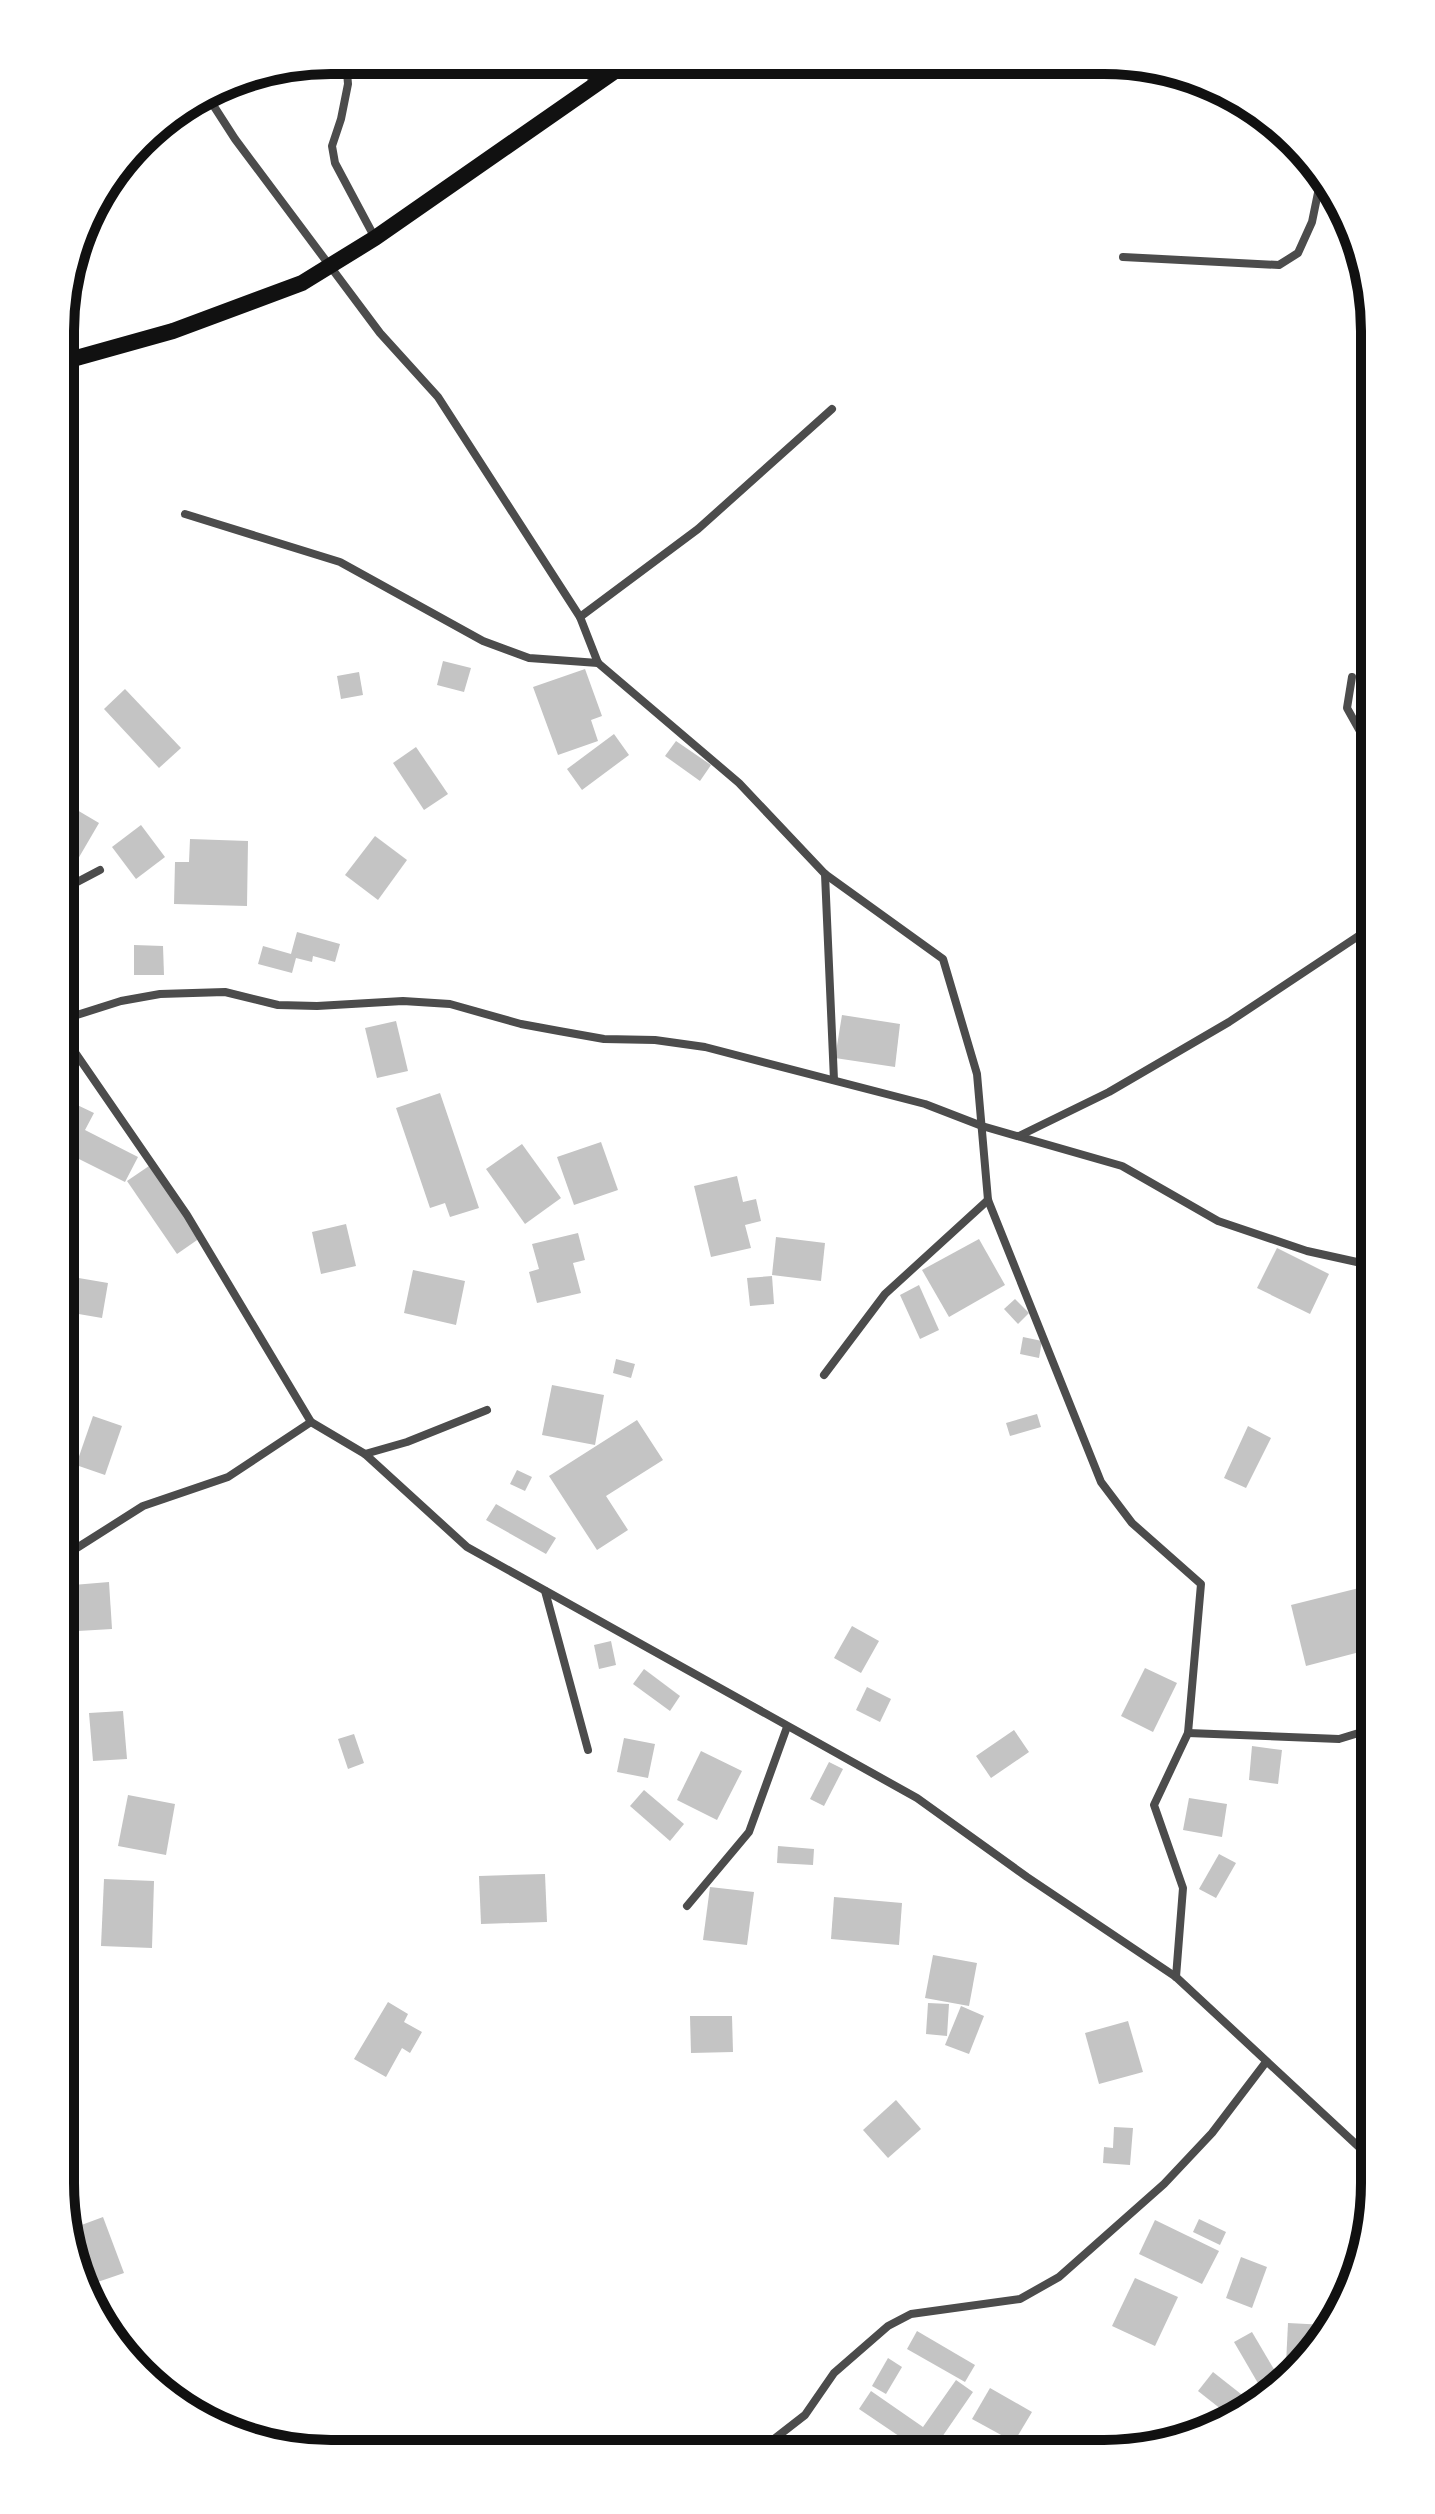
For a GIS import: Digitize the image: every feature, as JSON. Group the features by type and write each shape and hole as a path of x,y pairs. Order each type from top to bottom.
{"main road":[{"path":"74,359 173,331 302,283 375,238 609,75"}],"street":[{"path":"347,75 341,119 332,146 335,163 375,238"},
{"path":"591,75 592,86"},
{"path":"212,104 235,139 380,333 438,397 580,617 598,663 739,783 825,874 943,959 977,1074 988,1200 1101,1482 1132,1523 1201,1584 1188,1733 1154,1805 1183,1888 1176,1977"},
{"path":"1123,257 1279,265 1298,253 1312,222 1319,189"},
{"path":"580,617 698,529 832,409"},
{"path":"185,514 340,562 483,641 529,658 598,663"},
{"path":"1352,677 1347,708 1361,733"},
{"path":"74,884 100,870"},
{"path":"825,874 834,1080"},
{"path":"1018,1136 1109,1092 1229,1022 1361,935"},
{"path":"74,1016 121,1001 160,994 225,992 278,1005 403,1001 450,1004 521,1024 604,1039 655,1040 705,1047 925,1104 982,1126 1122,1166 1218,1221 1307,1251 1361,1263"},
{"path":"74,1051 187,1215 311,1422 365,1454 467,1547 917,1798 1027,1877 1176,1977 1360,2148"},
{"path":"824,1375 885,1294 988,1200"},
{"path":"365,1454 407,1442 487,1410"},
{"path":"74,1550 143,1506 228,1477 311,1422"},
{"path":"545,1591 588,1750"},
{"path":"687,1906 749,1832 787,1727"},
{"path":"1188,1733 1339,1739 1360,1733"},
{"path":"773,2440 805,2415 834,2373 888,2326 911,2314 1020,2299 1059,2277 1174,2174 1212,2133 1266,2062"}],"building":[{"path":"443,661 471,668 464,692 437,685"},
{"path":"585,669 602,716 591,720 598,741 558,755 533,687"},
{"path":"359,672 363,695 341,699 337,676"},
{"path":"125,689 181,748 159,768 104,709"},
{"path":"614,734 629,755 582,790 567,769"},
{"path":"676,741 711,765 700,781 665,756"},
{"path":"416,747 448,794 424,810 393,763"},
{"path":"77,810 99,823 78,859 74,857 74,815"},
{"path":"141,825 165,857 136,879 112,847"},
{"path":"375,836 407,860 378,900 345,875"},
{"path":"190,839 248,841 247,906 174,904 175,862 189,862"},
{"path":"297,932 340,944 335,962 313,956 312,962 296,958 292,973 258,964 263,946 291,954"},
{"path":"134,945 163,946 164,975 134,975"},
{"path":"842,1015 900,1024 895,1067 835,1058"},
{"path":"396,1021 408,1071 377,1078 365,1028"},
{"path":"440,1093 479,1208 450,1217 445,1203 430,1208 396,1108"},
{"path":"74,1103 94,1113 85,1130 138,1157 125,1182 74,1156"},
{"path":"601,1142 618,1190 574,1205 557,1157"},
{"path":"522,1144 561,1198 525,1224 486,1169"},
{"path":"149,1166 200,1238 177,1254 127,1181"},
{"path":"737,1176 743,1202 756,1199 761,1221 745,1225 751,1248 711,1257 694,1186"},
{"path":"346,1224 356,1266 321,1274 312,1232"},
{"path":"578,1233 585,1260 573,1263 581,1293 537,1303 529,1272 539,1269 532,1244"},
{"path":"776,1237 825,1243 821,1281 772,1275"},
{"path":"979,1239 1005,1285 949,1317 922,1270"},
{"path":"1277,1248 1329,1274 1310,1314 1257,1288"},
{"path":"413,1270 465,1281 456,1325 404,1313"},
{"path":"772,1276 774,1304 750,1306 747,1278"},
{"path":"74,1277 108,1283 102,1318 74,1313"},
{"path":"919,1285 939,1330 920,1339 900,1295"},
{"path":"1015,1299 1029,1313 1018,1324 1004,1309"},
{"path":"1023,1337 1042,1341 1039,1358 1020,1354"},
{"path":"616,1359 635,1364 631,1378 613,1373"},
{"path":"552,1385 604,1395 595,1445 542,1435"},
{"path":"1037,1414 1041,1427 1010,1436 1006,1423"},
{"path":"93,1416 122,1426 105,1475 76,1465"},
{"path":"637,1420 663,1460 606,1496 628,1530 597,1550 549,1476"},
{"path":"1248,1426 1271,1438 1246,1488 1224,1478"},
{"path":"517,1470 532,1477 525,1491 510,1484"},
{"path":"496,1504 556,1538 546,1554 486,1520"},
{"path":"109,1582 112,1629 74,1631 74,1585"},
{"path":"1360,1588 1360,1652 1306,1666 1291,1605"},
{"path":"852,1626 879,1641 861,1673 834,1658"},
{"path":"611,1641 616,1665 599,1669 594,1645"},
{"path":"1145,1668 1177,1683 1153,1732 1121,1716"},
{"path":"644,1669 680,1696 670,1711 633,1684"},
{"path":"867,1687 891,1699 880,1722 856,1710"},
{"path":"123,1711 127,1759 93,1761 89,1713"},
{"path":"1014,1730 1029,1752 991,1778 976,1756"},
{"path":"354,1734 364,1763 348,1769 338,1739"},
{"path":"624,1738 655,1744 648,1778 617,1772"},
{"path":"1252,1746 1282,1750 1278,1784 1249,1780"},
{"path":"701,1751 742,1771 717,1820 677,1800"},
{"path":"829,1762 843,1769 824,1806 810,1799"},
{"path":"644,1790 684,1824 670,1841 630,1806"},
{"path":"128,1795 175,1804 166,1855 118,1846"},
{"path":"1189,1798 1227,1804 1222,1837 1183,1830"},
{"path":"778,1846 814,1849 813,1865 777,1863"},
{"path":"1219,1854 1236,1863 1216,1898 1199,1889"},
{"path":"545,1874 547,1922 481,1924 479,1876"},
{"path":"104,1879 154,1881 152,1948 101,1946"},
{"path":"710,1887 754,1892 747,1945 703,1940"},
{"path":"834,1897 902,1903 899,1945 831,1939"},
{"path":"933,1955 977,1963 969,2006 925,1998"},
{"path":"388,2002 408,2014 404,2022 422,2032 410,2053 402,2048 386,2077 354,2059"},
{"path":"928,2003 949,2004 947,2036 926,2034"},
{"path":"961,2006 984,2016 969,2054 945,2045"},
{"path":"690,2016 732,2016 733,2052 691,2053"},
{"path":"1128,2021 1143,2072 1099,2084 1085,2033"},
{"path":"896,2100 921,2129 888,2158 863,2130"},
{"path":"1114,2127 1133,2128 1130,2165 1103,2163 1104,2147 1113,2148"},
{"path":"103,2217 124,2273 95,2283 78,2226"},
{"path":"1199,2219 1226,2232 1220,2245 1193,2232"},
{"path":"1155,2220 1219,2251 1202,2284 1139,2254"},
{"path":"1241,2257 1267,2267 1252,2308 1226,2298"},
{"path":"1135,2278 1178,2297 1155,2346 1112,2326"},
{"path":"1288,2323 1319,2325 1308,2339 1286,2364"},
{"path":"917,2331 975,2365 965,2382 907,2349"},
{"path":"1252,2332 1276,2373 1260,2387 1234,2342"},
{"path":"888,2358 902,2367 886,2394 872,2386"},
{"path":"1213,2372 1246,2398 1222,2410 1198,2391"},
{"path":"956,2380 973,2392 940,2440 905,2440 859,2409 871,2391 923,2427"},
{"path":"990,2388 1032,2412 1015,2440 972,2419"}]}
